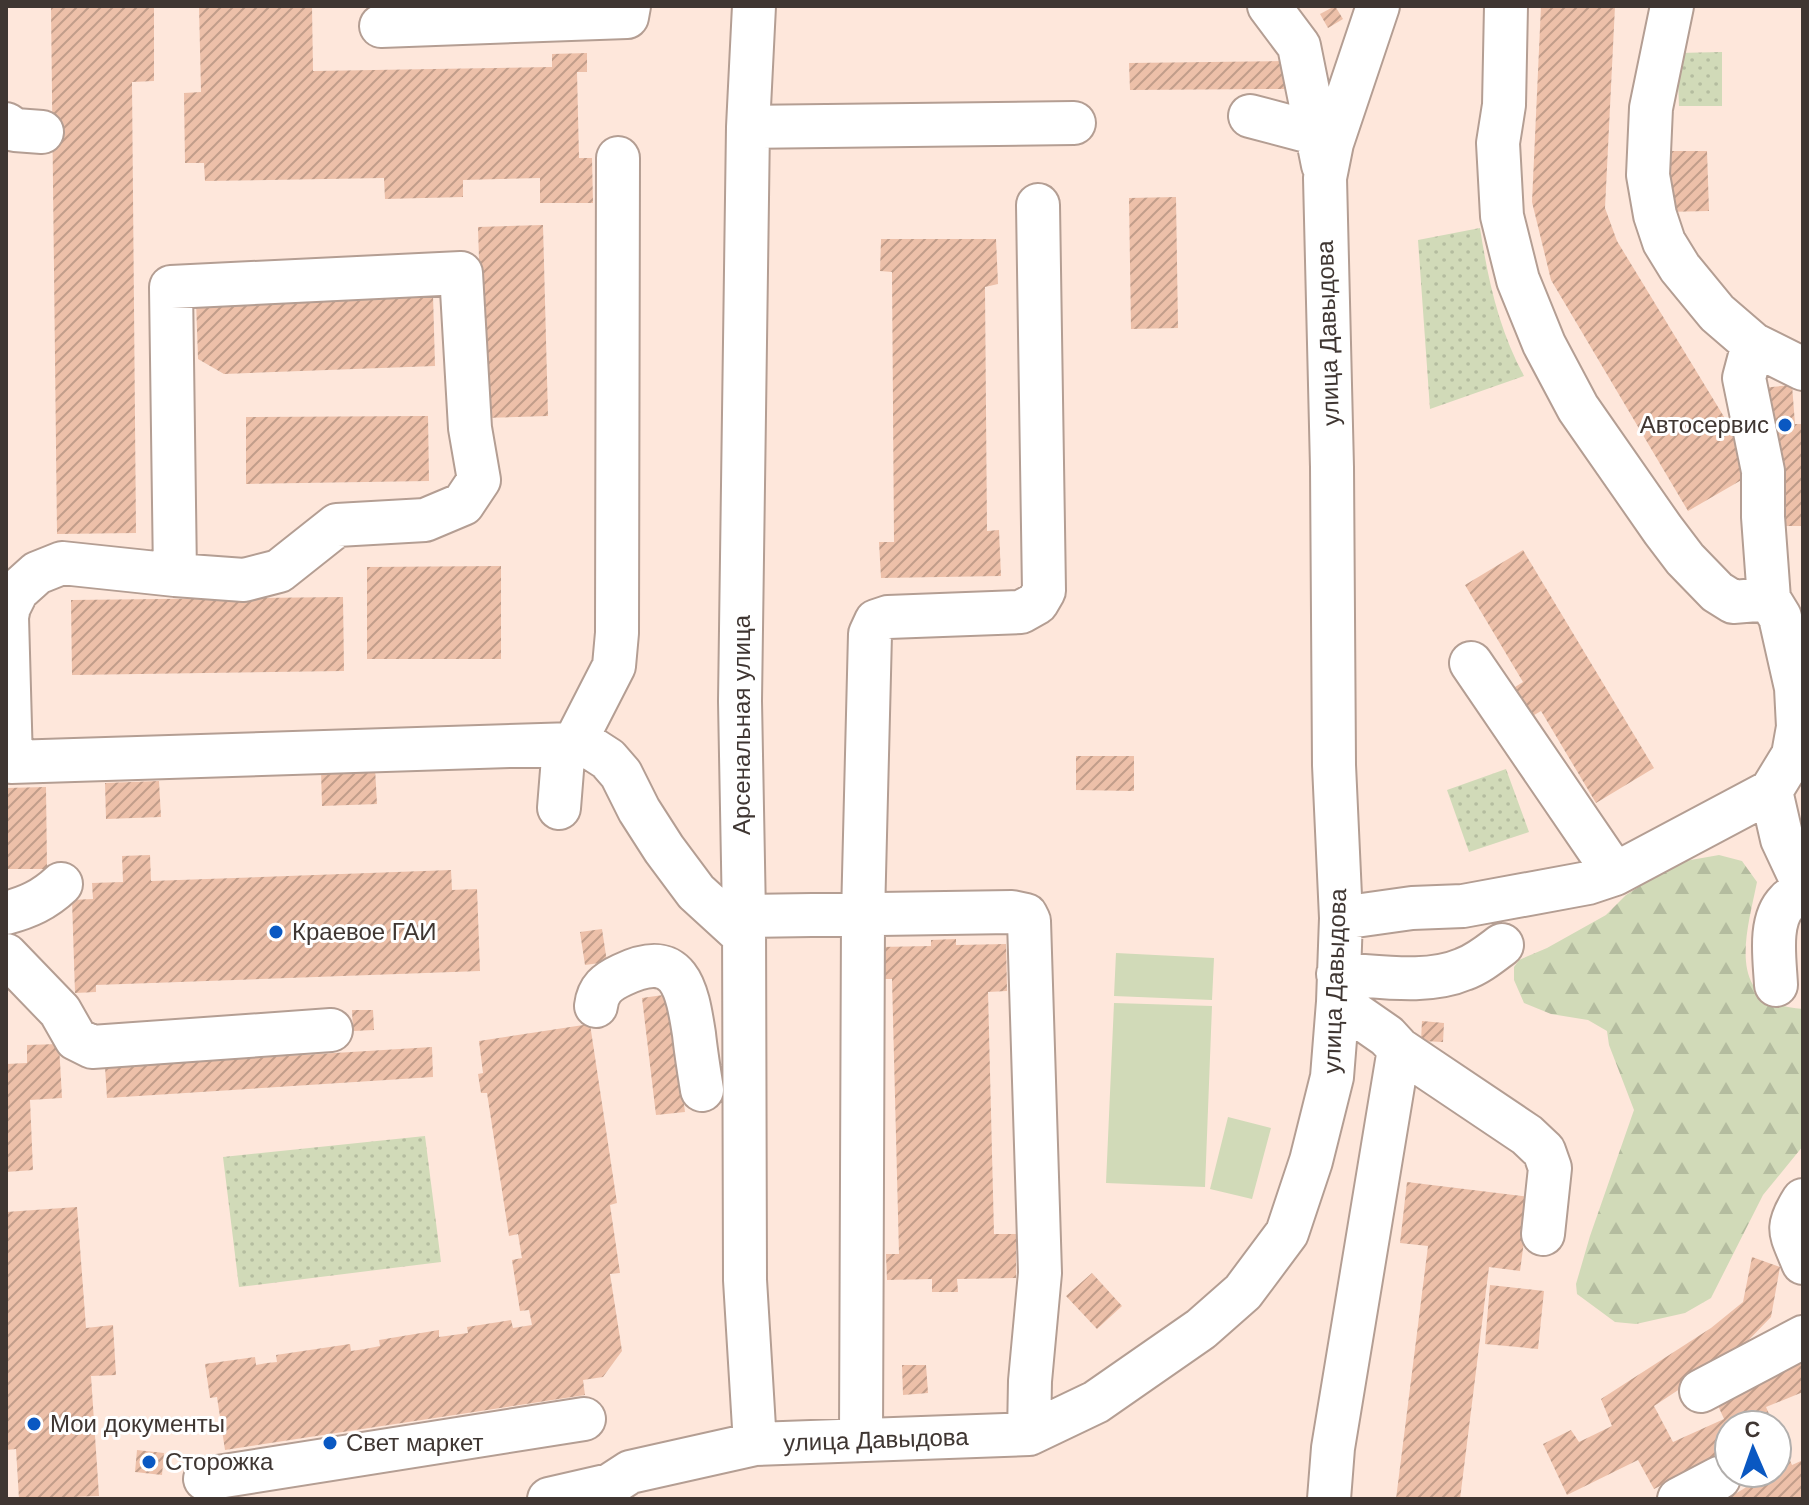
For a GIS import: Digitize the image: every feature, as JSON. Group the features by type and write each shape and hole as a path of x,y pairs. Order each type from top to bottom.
{"street":[{"path":"381,26 627,17 629,6"},
{"name":"Арсенальная улица","path":"754,6 748,127 740,701 745,1280 755,1444"},
{"path":"1269,6 1299,46 1325,178"},
{"name":"улица Давыдова","path":"549,1499 610,1485 630,1472 755,1444 1029,1434 1096,1402 1201,1329 1243,1292 1287,1233 1311,1161 1332,1077 1341,918 1333,750 1332,467 1325,178 1332,143 1378,6"},
{"path":"1506,6 1504,105 1498,143 1502,216 1518,280 1544,344 1578,408 1685,559 1717,592 1733,602 1769,599"},
{"path":"1672,6 1651,108 1648,175 1655,215 1664,242 1680,268 1717,313 1753,344 1803,369"},
{"path":"1250,116 1318,134"},
{"path":"748,127 1074,123"},
{"path":"559,808 563,758 574,744 614,666 617,633 618,158"},
{"path":"861,1439 863,916 870,634 876,621 888,617 1021,612 1037,603 1044,591 1038,205"},
{"path":"175,575 171,287 461,273 470,428 479,480 463,504 425,520 337,525 279,571 244,580 175,575 62,563 37,573 17,591 7,617 8,762 574,744 591,748 608,759 621,774 639,810 688,881 743,925 863,916 1012,912 1026,915 1029,921 1040,1273 1030,1381 1029,1434"},
{"path":"1341,918 1412,908 1463,906 1588,883 1615,874 1771,791 1793,755 1798,727 1796,688 1787,643 1780,617 1769,599 1763,471 1744,378 1753,344"},
{"path":"1471,663 1615,874"},
{"path":"1771,791 1782,839 1803,884"},
{"path":"6,913 27,908 47,898 61,884"},
{"path":"1776,985 1775,931 1779,913 1786,902 1803,891"},
{"path":"1338,988 1460,971 1502,945"},
{"path":"6,955 68,1021 76,1039 92,1047 331,1030"},
{"path":"596,1006 597,996 605,984 626,973 664,968 678,976 688,993 702,1090"},
{"path":"1338,988 1399,1049 1527,1135 1544,1151 1550,1168 1543,1234"},
{"path":"1329,1499 1333,1448 1399,1049"},
{"path":"1803,1200 1791,1218 1790,1227 1803,1263"},
{"path":"1701,1391 1803,1337"},
{"path":"205,1479 584,1419"},
{"path":"1679,1499 1713,1481"}],"green space":[{"path":"1722,52 1722,106 1679,106 1677,53"},
{"path":"1480,228 1496,304 1524,376 1430,409 1418,240"},
{"path":"1506,769 1529,832 1469,852 1447,790"},
{"path":"1719,855 1742,861 1757,882 1746,945 1746,964 1751,981 1761,995 1778,1004 1803,1009 1803,1146 1763,1195 1711,1298 1685,1313 1636,1324 1615,1322 1577,1294 1576,1284 1634,1110 1609,1045 1607,1031 1588,1020 1551,1014 1524,1003 1514,980 1514,967 1519,960 1606,915 1626,895 1659,874 1685,861"},
{"path":"1116,953 1214,958 1212,1000 1114,996"},
{"path":"1114,1003 1212,1006 1205,1187 1106,1183"},
{"path":"1228,1117 1271,1128 1252,1199 1210,1189"},
{"path":"425,1136 441,1262 239,1287 223,1157"}],"building":[{"path":"51,6 154,6 154,81 132,82 136,533 57,534"},
{"path":"199,6 312,6 313,71 552,67 552,54 587,53 587,72 577,72 579,158 592,158 593,203 540,203 540,178 463,180 463,197 385,199 384,178 205,181 204,163 185,163 184,93 201,92"},
{"path":"1335,6 1343,19 1328,28 1320,14"},
{"path":"1541,6 1615,6 1605,208 1617,241 1757,471 1688,511 1551,280 1532,202"},
{"path":"1284,61 1284,89 1130,90 1129,63"},
{"path":"1663,151 1707,151 1709,211 1665,212"},
{"path":"1176,197 1178,328 1131,329 1129,198"},
{"path":"543,225 548,416 484,418 478,227"},
{"path":"881,239 996,239 998,284 985,287 987,531 999,530 1001,576 881,578 879,542 894,542 892,272 880,271"},
{"path":"433,295 435,366 224,374 198,359 196,300"},
{"path":"1792,385 1795,424 1803,424 1803,526 1773,526 1761,388"},
{"path":"428,416 429,481 246,484 246,417"},
{"path":"1523,550 1654,768 1596,803 1541,711 1524,721 1507,692 1523,682 1465,585"},
{"path":"501,566 501,659 367,659 367,567"},
{"path":"343,597 344,671 72,675 71,600"},
{"path":"1076,756 1134,756 1134,791 1076,790"},
{"path":"375,768 377,804 322,806 321,770"},
{"path":"159,781 161,817 106,819 105,783"},
{"path":"46,787 47,869 6,869 6,788"},
{"name":"Краевое ГАИ","path":"150,855 151,881 451,870 452,890 477,889 480,971 96,985 96,992 75,993 72,900 93,899 92,883 123,882 122,856"},
{"path":"602,929 607,962 585,965 580,932"},
{"path":"956,939 956,945 1006,944 1007,991 988,992 994,1234 1016,1234 1016,1278 957,1279 958,1292 932,1292 932,1279 887,1280 886,1254 899,1254 892,979 881,979 880,947 931,946 931,940"},
{"path":"670,994 685,1112 656,1115 642,998"},
{"path":"352,1010 373,1010 374,1030 353,1031"},
{"path":"1422,1021 1444,1023 1443,1042 1421,1041"},
{"path":"590,1024 617,1203 610,1205 620,1273 610,1274 622,1351 603,1377 583,1380 585,1395 225,1450 217,1397 210,1398 205,1364 255,1357 256,1365 277,1362 276,1355 350,1344 351,1351 365,1349 380,1346 379,1340 439,1330 439,1337 468,1333 467,1327 511,1320 513,1328 532,1325 529,1310 520,1311 512,1260 522,1258 518,1234 509,1236 487,1093 481,1093 478,1074 483,1073 479,1041"},
{"path":"59,1044 62,1098 30,1100 33,1170 6,1172 6,1064 27,1063 27,1045"},
{"path":"432,1047 433,1077 107,1098 105,1067"},
{"path":"1407,1182 1530,1197 1520,1271 1489,1267 1460,1499 1396,1499 1428,1246 1400,1243"},
{"path":"77,1207 86,1328 113,1325 116,1375 91,1376 99,1496 19,1499 16,1449 6,1450 6,1212"},
{"path":"1752,1257 1780,1267 1771,1317 1739,1350 1654,1406 1673,1442 1713,1424 1713,1460 1654,1489 1638,1460 1567,1495 1543,1444 1571,1430 1579,1442 1612,1426 1601,1399 1711,1328 1743,1302"},
{"path":"1092,1273 1122,1306 1097,1329 1066,1296"},
{"path":"1490,1285 1544,1291 1538,1349 1485,1344"},
{"path":"1803,1354 1803,1392 1766,1407 1720,1409 1712,1392"},
{"path":"902,1365 926,1365 928,1393 903,1395"},
{"name":"Сторожка","path":"137,1450 164,1453 162,1475 135,1472"},
{"path":"1803,1460 1803,1499 1727,1499 1743,1489 1793,1489 1793,1465"}],"place":[{"name":"Автосервис","path":"1785,425"},
{"name":"Краевое ГАИ","path":"276,932"},
{"name":"Мои документы","path":"34,1424"},
{"name":"Свет маркет","path":"330,1443"},
{"name":"Сторожка","path":"149,1462"}]}
